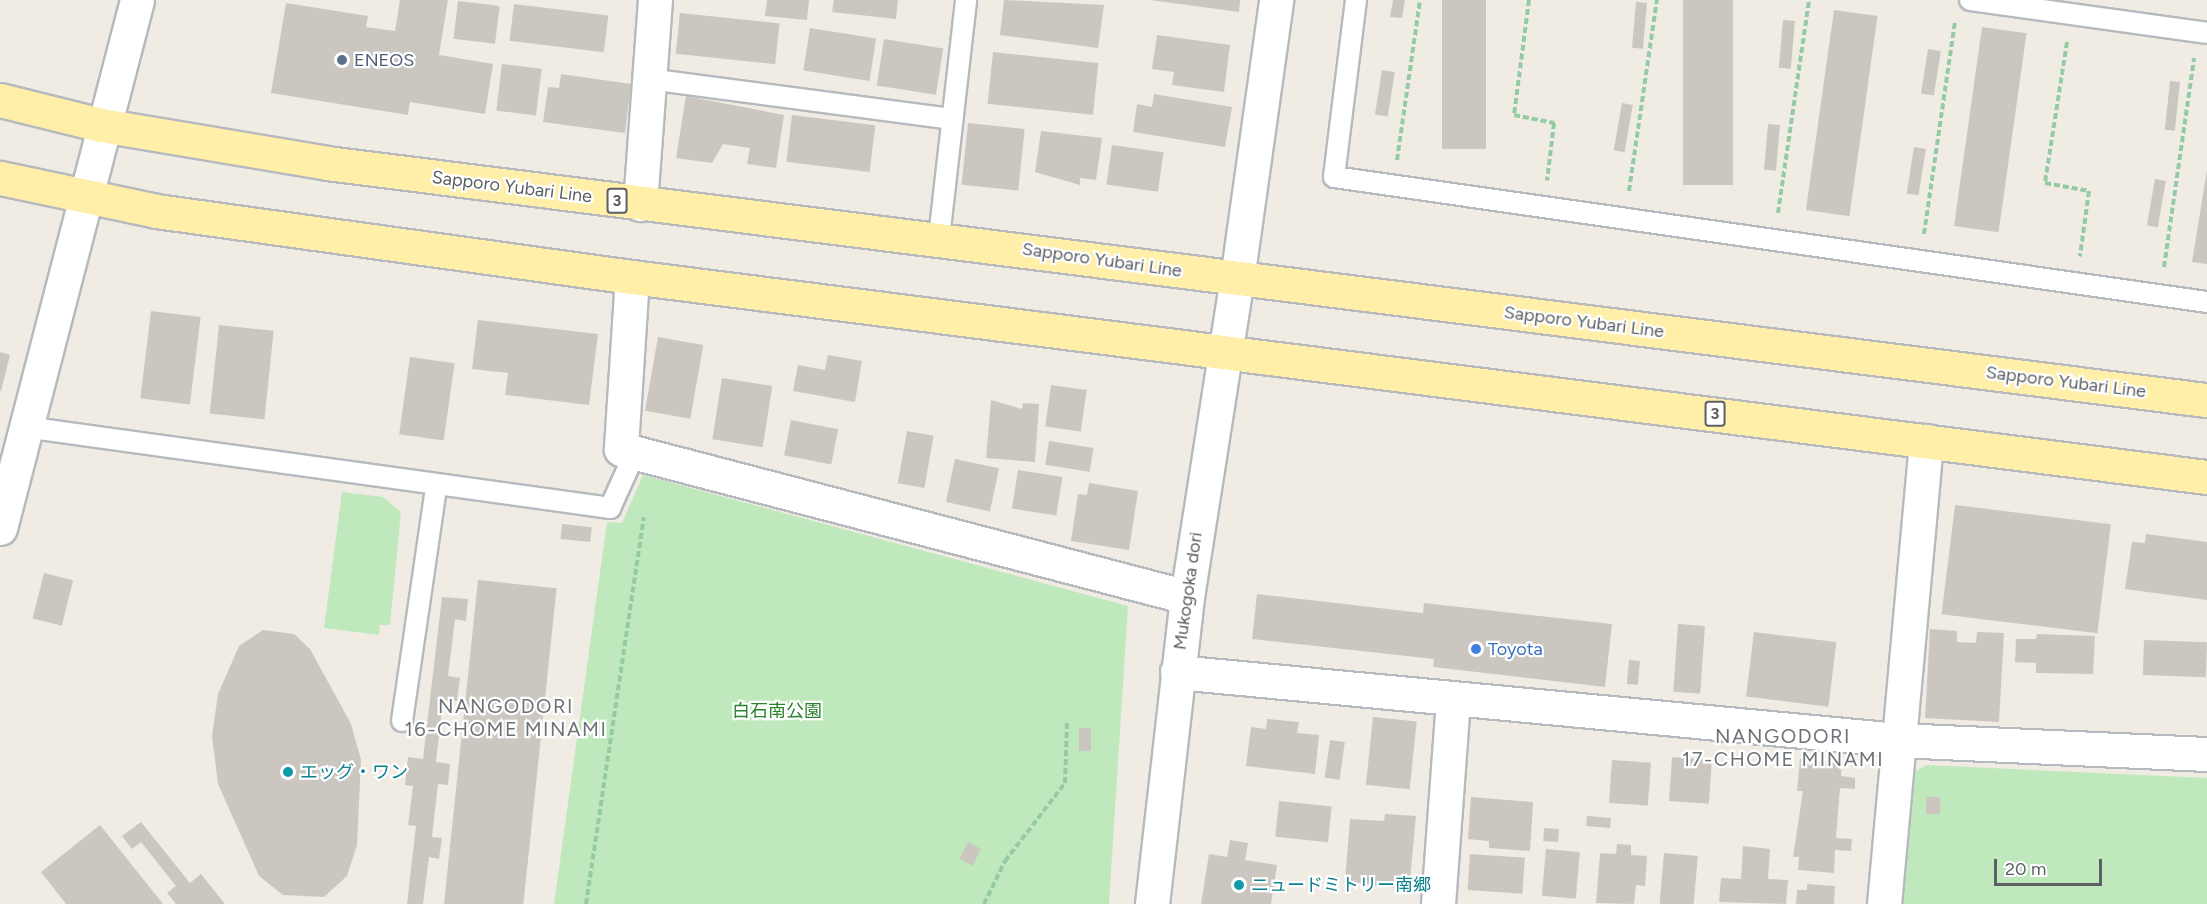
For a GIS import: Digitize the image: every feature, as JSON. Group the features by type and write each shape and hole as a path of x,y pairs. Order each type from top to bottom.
{"main road":[{"name":"Sapporo Yubari Line","path":"0,100 101,125 327,163 640,204 939,238 1237,279 2207,400"},
{"name":"3","path":"0,178 82,199 632,277 2207,477"}],"street":[{"path":"0,528 7,472 26,427 101,125 137,0"},
{"path":"640,204 655,0"},
{"name":"Mukogoka dori","path":"1152,904 1187,597 1237,279 1276,0"},
{"path":"632,277 621,449 1187,597"},
{"path":"1884,904 1926,441"},
{"path":"1177,672 1453,700 1898,740 2207,754"},
{"path":"1438,904 1453,700"}],"lane":[{"path":"939,238 966,0"},
{"path":"1356,0 1334,177 2207,302"},
{"path":"1963,6 2071,14 2202,33"},
{"path":"648,79 952,119"},
{"path":"26,427 436,487 610,508 634,453"},
{"path":"402,721 436,487"}],"path":[{"path":"1393,186 1420,0"},
{"path":"1529,0 1514,115 1554,123 1544,207"},
{"path":"1625,219 1657,0"},
{"path":"1774,240 1809,0"},
{"path":"1920,261 1963,6"},
{"path":"2071,14 2045,183 2089,191 2076,284"},
{"path":"2160,295 2202,33"},
{"path":"586,904 644,517"},
{"path":"984,904 1005,861 1065,783 1067,723"}],"green space":[{"name":"白石南公園","path":"643,475 1128,606 1109,904 554,904 607,522 622,523"},
{"path":"342,492 383,497 401,512 390,625 380,625 379,635 324,628"},
{"path":"1926,765 2207,778 2207,904 1901,904 1915,772"}],"building":[{"path":"400,0 448,0 439,55 493,64 485,114 410,102 408,115 271,93 286,3 368,16 366,27 395,31"},
{"path":"767,0 809,0 807,20 765,16"},
{"path":"834,0 898,0 896,19 832,12"},
{"path":"1004,0 1104,5 1098,48 1000,35"},
{"path":"1150,0 1240,0 1239,12"},
{"path":"1393,0 1405,0 1402,18 1390,17"},
{"path":"1442,0 1486,0 1486,149 1442,149"},
{"path":"1683,0 1733,0 1733,185 1683,185"},
{"path":"458,1 500,6 495,44 453,39"},
{"path":"1636,2 1647,3 1643,49 1632,48"},
{"path":"514,4 608,16 604,52 509,41"},
{"path":"1834,10 1878,16 1849,216 1806,210"},
{"path":"680,13 779,23 775,64 676,54"},
{"path":"1783,20 1795,21 1791,69 1779,68"},
{"path":"1982,27 2027,33 1999,232 1954,226"},
{"path":"810,28 876,38 869,81 803,70"},
{"path":"1157,35 1230,45 1224,92 1172,85 1174,72 1152,69"},
{"path":"884,39 943,48 936,95 877,85"},
{"path":"1928,49 1941,51 1934,95 1921,93"},
{"path":"993,52 1098,63 1093,115 988,104"},
{"path":"502,64 542,69 536,116 496,111"},
{"path":"1382,70 1395,72 1388,116 1375,114"},
{"path":"561,74 631,84 625,133 543,122 548,87 559,88"},
{"path":"2170,81 2180,82 2175,131 2165,130"},
{"path":"1154,94 1232,107 1225,147 1133,132 1137,104 1152,107"},
{"path":"686,96 784,115 776,168 747,164 750,148 723,144 712,163 676,158"},
{"path":"1622,103 1633,105 1624,152 1614,150"},
{"path":"792,115 875,125 870,172 786,162"},
{"path":"968,123 1025,129 1018,191 962,185"},
{"path":"1768,124 1780,125 1776,171 1764,170"},
{"path":"1041,131 1102,138 1096,180 1080,178 1080,185 1035,172"},
{"path":"1112,145 1163,152 1158,192 1106,185"},
{"path":"1914,147 1926,149 1918,195 1907,193"},
{"path":"2207,170 2207,264 2192,262"},
{"path":"2155,179 2166,181 2158,227 2147,225"},
{"path":"151,311 201,317 190,404 140,398"},
{"path":"478,320 598,334 589,405 505,395 508,373 472,369"},
{"path":"219,325 274,331 264,419 210,414"},
{"path":"658,337 703,345 690,419 645,411"},
{"path":"0,352 10,355 1,391 0,391"},
{"path":"828,355 862,361 855,402 793,391 798,365 825,370"},
{"path":"410,357 455,363 444,441 399,434"},
{"path":"722,378 772,386 763,447 712,439"},
{"path":"1051,385 1087,390 1081,432 1045,427"},
{"path":"991,400 1022,409 1023,403 1039,404 1035,462 986,458"},
{"path":"791,420 838,429 831,464 784,455"},
{"path":"907,431 934,436 924,488 898,483"},
{"path":"1049,441 1093,448 1090,472 1045,465"},
{"path":"955,459 999,468 990,511 946,502"},
{"path":"1018,470 1062,477 1056,516 1012,509"},
{"path":"1089,483 1138,491 1129,550 1071,541 1078,494 1087,495"},
{"path":"1955,505 2111,524 2097,633 1942,614"},
{"path":"562,524 592,527 590,542 560,539"},
{"path":"2146,534 2207,542 2207,600 2125,589 2132,542 2145,543"},
{"path":"44,573 73,580 62,626 33,619"},
{"path":"478,580 557,588 523,904 444,904"},
{"name":"Toyota","path":"1257,594 1423,613 1424,603 1612,624 1605,687 1433,667 1434,659 1252,639"},
{"path":"442,597 468,599 466,621 455,619 448,676 460,678 457,701 443,700 436,762 450,764 448,785 438,784 432,837 442,838 439,859 429,857 423,904 407,904 416,826 408,825 413,786 405,785 408,757 423,759"},
{"path":"1678,624 1705,626 1700,694 1673,692"},
{"path":"1930,629 1957,631 1957,642 1976,643 1977,632 2004,633 1999,722 1925,718"},
{"name":"エッグ・ワン","path":"263,630 294,634 310,649 351,724 361,760 357,845 347,876 324,897 283,895 259,876 218,784 212,736 218,694 239,646"},
{"path":"1754,632 1836,642 1828,707 1746,697"},
{"path":"2037,634 2095,636 2093,674 2036,673 2036,663 2015,662 2016,639 2036,639"},
{"path":"2144,640 2207,642 2206,677 2143,675"},
{"path":"1629,660 1640,661 1638,685 1627,684"},
{"path":"1373,717 1417,722 1410,789 1366,785"},
{"path":"1267,719 1299,722 1297,733 1319,735 1315,774 1246,766 1251,727 1266,729"},
{"path":"1079,728 1091,728 1091,751 1079,751"},
{"path":"1330,740 1345,742 1340,780 1325,778"},
{"path":"1672,757 1712,760 1709,804 1669,801"},
{"path":"1800,759 1842,762 1841,776 1855,778 1855,789 1840,788 1836,838 1852,839 1851,851 1835,850 1834,873 1798,870 1799,857 1793,857 1803,791 1797,791"},
{"path":"1612,760 1651,763 1648,806 1609,803"},
{"path":"1471,797 1533,802 1530,851 1489,848 1489,841 1468,839"},
{"path":"1926,797 1940,797 1940,814 1926,814"},
{"path":"1279,801 1332,807 1328,842 1275,837"},
{"path":"1385,814 1416,816 1409,890 1345,881 1350,819 1384,821"},
{"path":"1587,816 1611,818 1610,828 1586,826"},
{"path":"141,822 190,883 201,874 225,904 176,904 167,893 176,886 141,842 132,849 122,836"},
{"path":"100,825 163,904 66,904 41,872"},
{"path":"1544,828 1559,829 1558,842 1543,841"},
{"name":"ニュードミトリー南郷","path":"1230,840 1248,843 1245,860 1277,865 1271,904 1201,904 1209,854 1227,857"},
{"path":"968,842 981,849 972,866 959,859"},
{"path":"1617,844 1631,845 1631,855 1647,856 1645,886 1636,885 1634,904 1596,903 1600,853 1616,854"},
{"path":"1743,846 1770,849 1768,879 1788,880 1786,904 1719,902 1721,878 1741,879"},
{"path":"1546,849 1580,852 1576,899 1542,896"},
{"path":"1664,853 1698,856 1694,904 1660,904"},
{"path":"1470,854 1525,858 1522,894 1467,890"},
{"path":"1807,884 1835,886 1834,904 1796,904 1797,890 1807,890"}],"place":[{"name":"ENEOS","path":"342,60"},
{"name":"Toyota","path":"1476,649"},
{"name":"エッグ・ワン","path":"288,772"},
{"name":"ニュードミトリー南郷","path":"1239,885"}],"district":[{"name":"NANGODORI 16-CHOME MINAMI","path":"506,718"},
{"name":"NANGODORI 17-CHOME MINAMI","path":"1783,748"}]}
